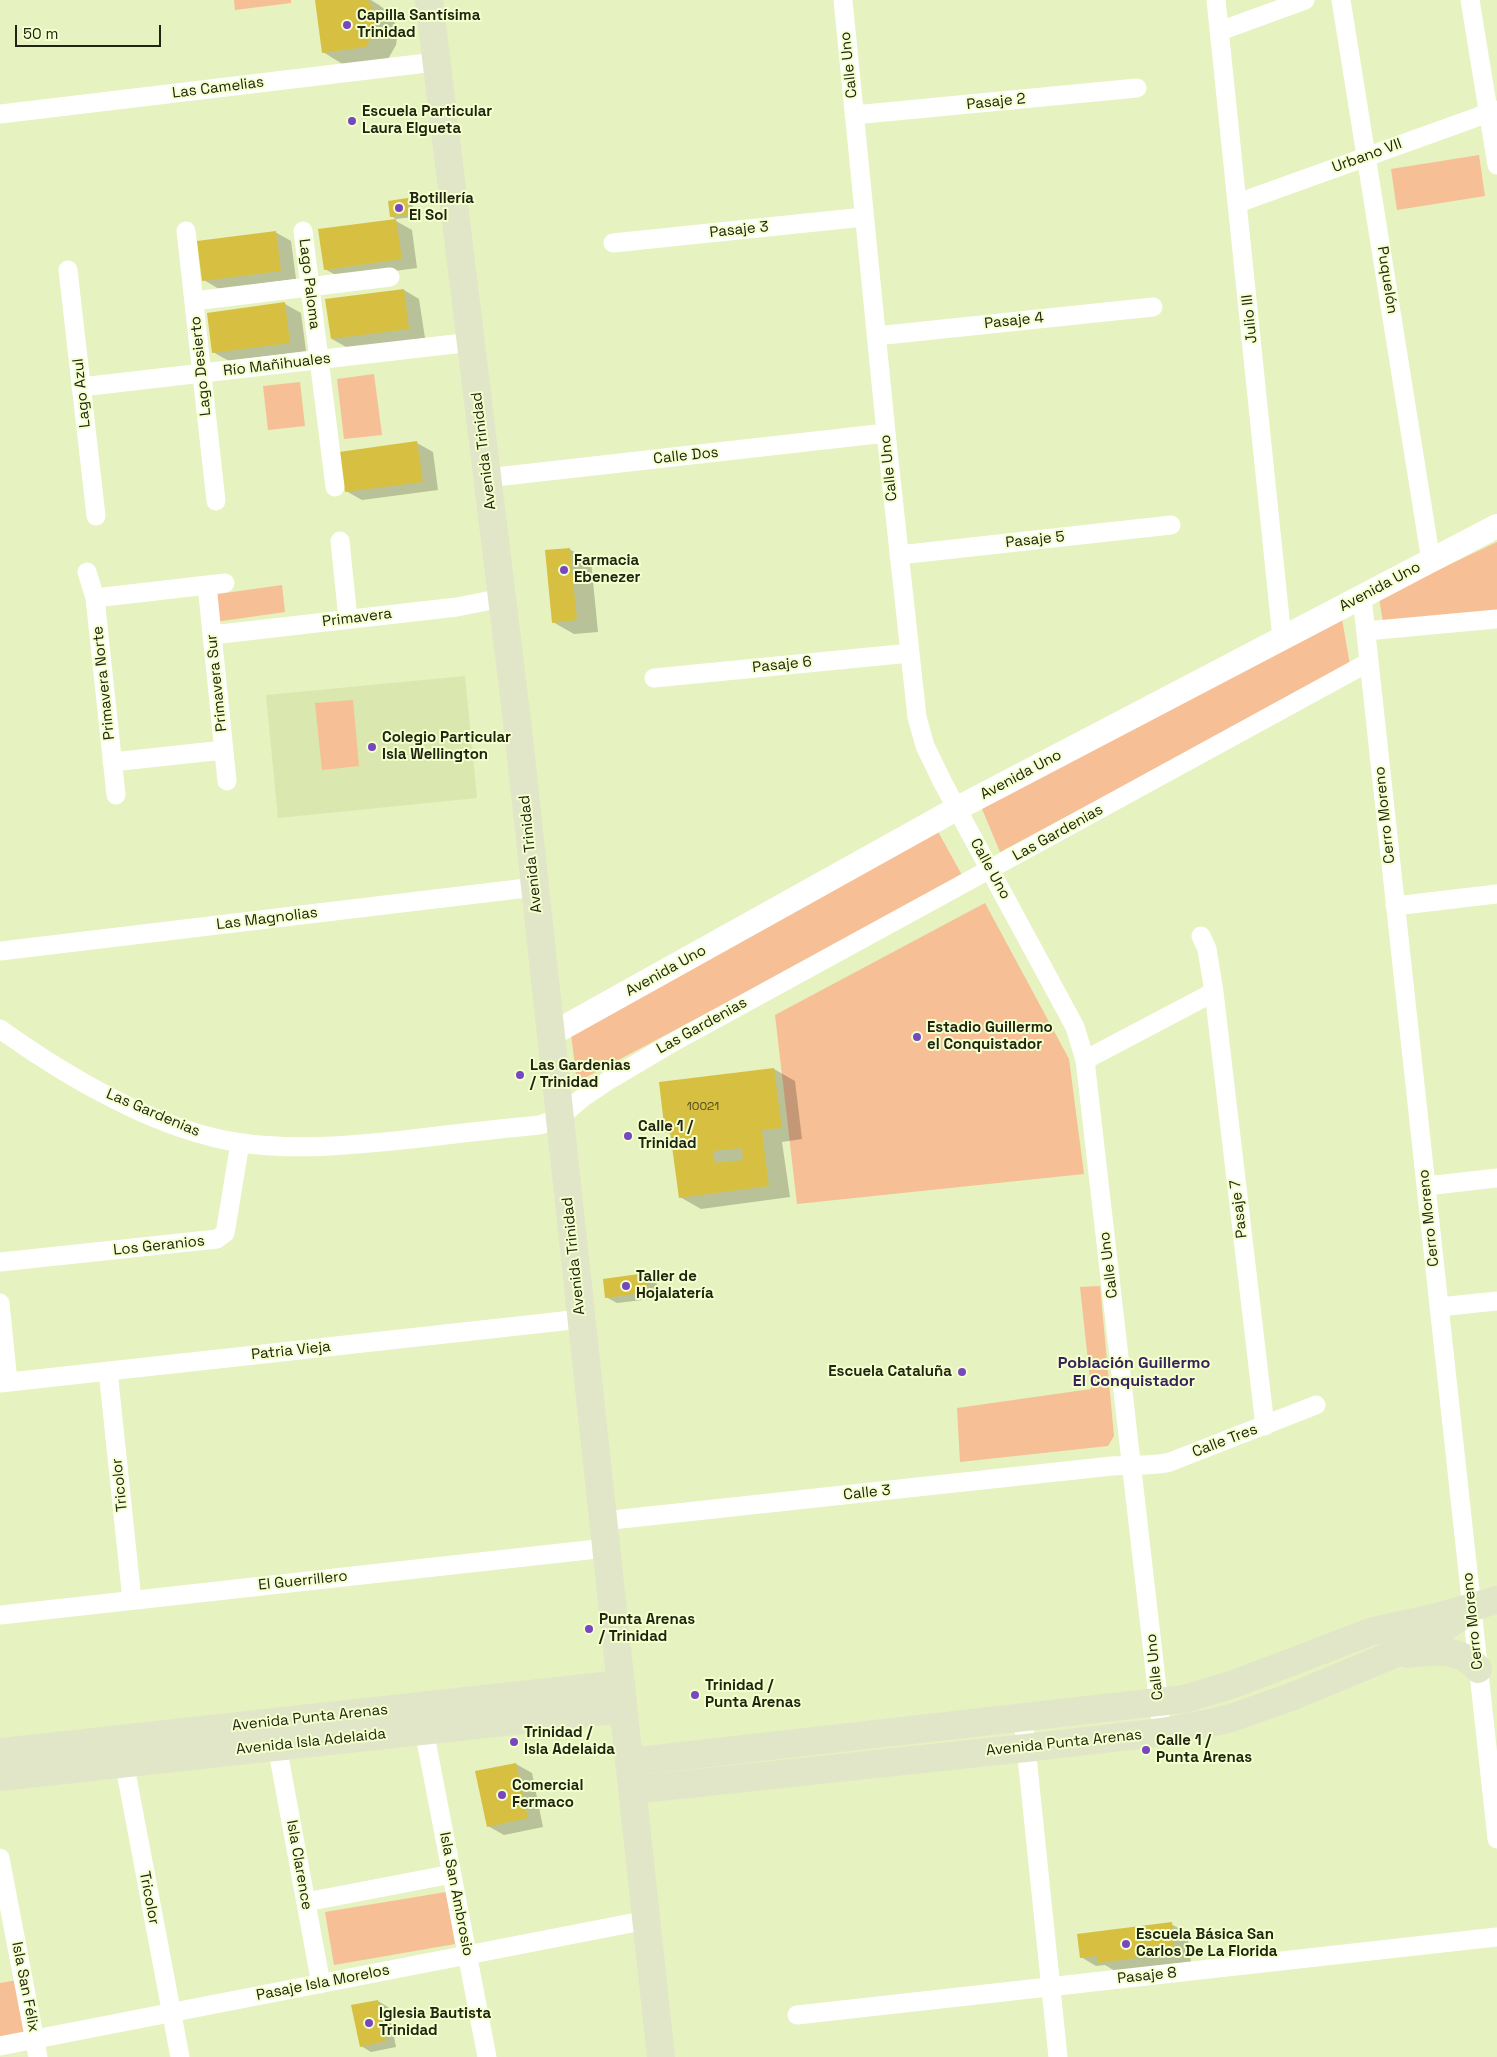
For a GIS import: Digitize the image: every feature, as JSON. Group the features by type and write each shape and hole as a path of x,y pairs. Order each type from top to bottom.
{"main road":[{"name":"Avenida Trinidad","path":"428,0 472,342 502,598 661,2057"},
{"name":"Avenida Punta Arenas","path":"629,1762 1159,1703 1192,1697 1234,1684 1370,1632 1437,1617 1497,1600"},
{"name":"Avenida Punta Arenas","path":"632,1790 1026,1748 1162,1732 1212,1722 1259,1709 1392,1656 1439,1632 1471,1608"},
{"path":"1392,1656 1420,1652 1454,1652 1468,1659 1478,1670"},
{"name":"Avenida Punta Arenas","path":"0,1752 122,1751 622,1696"},
{"name":"Avenida Isla Adelaida","path":"0,1776 122,1751 277,1746 424,1730 622,1696"}],"street":[{"name":"Calle Uno","path":"843,0 886,433 920,731 931,760 956,809 1075,1027 1085,1060 1162,1732"},
{"name":"Julio III","path":"1216,0 1282,638"},
{"path":"1220,31 1305,0"},
{"name":"Puquelón","path":"1341,0 1431,561"},
{"path":"1470,0 1493,111 1497,165"},
{"name":"Las Camelias","path":"0,114 436,62"},
{"name":"Pasaje 2","path":"854,116 1137,88"},
{"name":"Urbano VII","path":"1238,202 1493,111"},
{"name":"Pasaje 3","path":"614,242 864,217"},
{"name":"Lago Desierto","path":"186,231 216,500"},
{"name":"Lago Paloma","path":"303,231 335,487"},
{"name":"Lago Azul","path":"68,270 96,516"},
{"path":"194,301 390,277"},
{"name":"Pasaje 4","path":"876,336 1153,307"},
{"name":"Río Mañihuales","path":"82,387 472,342"},
{"name":"Calle Dos","path":"488,478 886,433"},
{"name":"Pasaje 5","path":"899,555 1171,525"},
{"name":"Avenida Uno","path":"550,1035 956,809 1497,526"},
{"path":"340,541 348,619"},
{"name":"Primavera Norte","path":"87,572 95,598 116,795"},
{"path":"95,598 225,583"},
{"name":"Primavera Sur","path":"206,585 228,781"},
{"name":"Cerro Moreno","path":"1362,597 1471,1608 1478,1670 1493,1762 1497,1840"},
{"name":"Primavera","path":"212,635 457,607 502,598"},
{"path":"1366,631 1497,619"},
{"name":"Pasaje 6","path":"654,678 910,653"},
{"name":"Las Gardenias","path":"0,1029 64,1071 114,1098 171,1124 216,1138 240,1143 303,1148 352,1145 540,1125 559,1118 609,1080 662,1048 1369,662"},
{"path":"112,762 224,750"},
{"name":"Las Magnolias","path":"0,951 534,888"},
{"path":"1395,906 1497,894"},
{"name":"Pasaje 7","path":"1201,936 1207,950 1214,992 1265,1426"},
{"path":"1085,1060 1214,992"},
{"name":"Los Geranios","path":"0,1262 217,1239 225,1233 240,1143"},
{"path":"1426,1186 1497,1178"},
{"path":"1439,1307 1497,1301"},
{"path":"0,1303 4,1382"},
{"name":"Patria Vieja","path":"4,1382 581,1319"},
{"name":"Tricolor","path":"108,1371 132,1600"},
{"name":"Calle Tres","path":"1132,1464 1150,1466 1170,1462 1316,1405"},
{"name":"Calle 3","path":"603,1521 1132,1464"},
{"name":"El Guerrillero","path":"0,1614 606,1548"},
{"path":"1023,1718 1058,2057"},
{"name":"Isla San Ambrosio","path":"424,1730 487,2057"},
{"name":"Isla Clarence","path":"277,1746 321,1984"},
{"name":"Tricolor","path":"122,1751 180,2057"},
{"name":"Isla San Félix","path":"0,1858 36,2048"},
{"path":"306,1902 452,1874"},
{"name":"Pasaje Isla Morelos","path":"0,2046 36,2048 172,2013 647,1920"},
{"name":"Pasaje 8","path":"797,2015 1497,1937"}],"shaded area":[{"path":"234,0 291,0 291,3 235,10"},
{"path":"1479,155 1485,196 1397,210 1391,169"},
{"path":"374,374 382,435 344,439 337,379"},
{"path":"300,382 305,426 268,430 263,386"},
{"path":"1497,542 1497,610 1383,622 1379,598"},
{"path":"282,585 285,612 215,622 211,595"},
{"path":"1342,619 1350,665 1000,852 980,804"},
{"name":"Colegio Particular Isla Wellington","path":"465,676 477,798 278,818 266,695"},
{"path":"353,700 359,766 322,770 315,703"},
{"path":"936,828 963,877 577,1082 571,1034"},
{"name":"Estadio Guillermo el Conquistador","path":"985,903 1069,1059 1084,1174 797,1204 775,1015"},
{"path":"1100,1286 1114,1436 1108,1446 960,1462 957,1408 1091,1389 1080,1287"},
{"path":"446,1892 455,1944 334,1965 325,1912"},
{"path":"18,1980 27,2033 0,2038 0,1983"}],"building":[{"name":"Capilla Santísima Trinidad","path":"315,0 368,0 377,16 375,33 366,47 322,53"},
{"name":"Botillería El Sol","path":"408,198 409,214 390,217 388,201"},
{"path":"396,219 402,259 324,270 318,229"},
{"path":"276,231 281,271 202,281 197,241"},
{"path":"404,289 409,329 331,339 325,299"},
{"path":"285,302 290,343 212,353 207,313"},
{"path":"417,441 423,482 345,492 339,452"},
{"path":"570,548 577,620 552,623 545,550"},
{"path":"774,1068 782,1128 762,1130 769,1186 679,1198 670,1132 665,1133 659,1082","holes":["742,1148 743,1160 715,1163 713,1151"]},
{"name":"Taller de Hojalatería","path":"646,1273 649,1292 605,1298 603,1279"},
{"name":"Comercial Fermaco","path":"516,1763 528,1818 487,1827 475,1771"},
{"name":"Escuela Básica San Carlos De La Florida","path":"1172,1922 1175,1953 1098,1963 1097,1956 1080,1958 1077,1934"},
{"name":"Iglesia Bautista Trinidad","path":"378,2000 386,2041 360,2047 351,2005"}],"place":[{"name":"Capilla Santísima Trinidad","path":"347,25"},
{"name":"Escuela Particular Laura Elgueta","path":"352,121"},
{"name":"Botillería El Sol","path":"399,208"},
{"name":"Farmacia Ebenezer","path":"564,570"},
{"name":"Colegio Particular Isla Wellington","path":"372,747"},
{"name":"Estadio Guillermo el Conquistador","path":"917,1037"},
{"name":"Las Gardenias / Trinidad","path":"520,1075"},
{"name":"Calle 1 / Trinidad","path":"628,1136"},
{"name":"Taller de Hojalatería","path":"626,1286"},
{"name":"Escuela Cataluña","path":"962,1372"},
{"name":"Punta Arenas / Trinidad","path":"589,1629"},
{"name":"Trinidad / Punta Arenas","path":"695,1695"},
{"name":"Trinidad / Isla Adelaida","path":"514,1742"},
{"name":"Calle 1 / Punta Arenas","path":"1146,1750"},
{"name":"Comercial Fermaco","path":"502,1795"},
{"name":"Escuela Básica San Carlos De La Florida","path":"1126,1944"},
{"name":"Iglesia Bautista Trinidad","path":"369,2023"}],"district":[{"name":"Población Guillermo El Conquistador","path":"1134,1373"}]}
